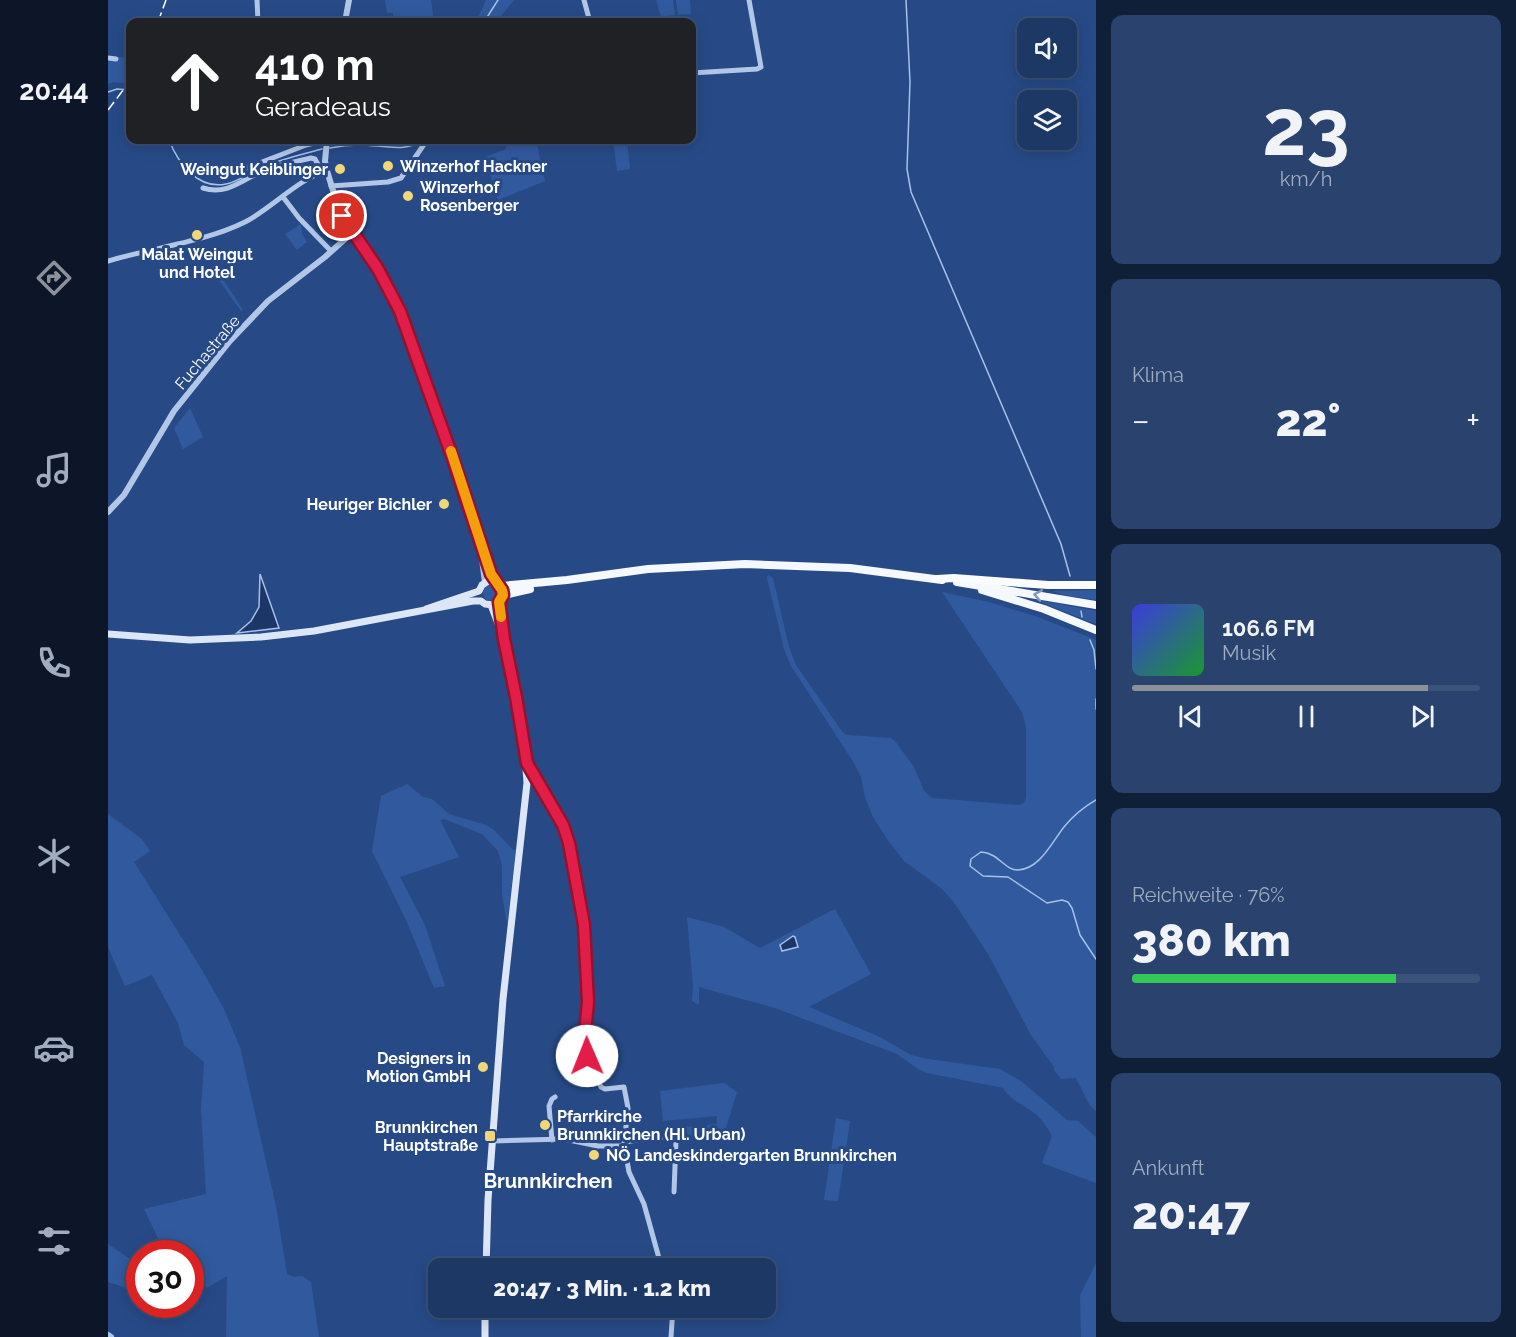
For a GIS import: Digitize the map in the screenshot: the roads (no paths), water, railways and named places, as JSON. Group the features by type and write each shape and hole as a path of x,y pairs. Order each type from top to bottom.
{"highway":[{"path":"938,579 1068,586 1096,585"}],"main road":[{"path":"426,609 478,591 485,582 567,580 648,569 745,564 850,568 938,579 1096,605"},
{"path":"938,579 1026,603 1096,630"},
{"path":"491,605 520,591 567,580"},
{"path":"486,1258 492,1141 503,999 527,783 527,763 504,639 497,583"},
{"path":"478,591 481,601"},
{"path":"108,634 190,640 261,637 481,601 491,605 504,639"},
{"path":"485,1337 486,1318"}],"street":[{"path":"257,0 258,18"},
{"path":"346,18 349,0"},
{"path":"584,0 589,18"},
{"path":"696,73 761,67 749,0"},
{"path":"108,58 116,59"},
{"path":"239,171 310,144"},
{"path":"325,172 326,144"},
{"path":"331,186 388,182 401,178 424,144"},
{"path":"203,188 210,190 230,188 268,169 311,158 315,159 325,172 342,216 378,269 400,311 497,583"},
{"path":"108,261 186,242 234,227 325,172"},
{"path":"334,194 349,186"},
{"path":"283,197 299,218 331,251"},
{"name":"Fuchastraße","path":"108,512 124,495 174,411 230,341 268,301 353,232"},
{"path":"475,526 485,582"},
{"path":"527,763 563,825 569,843 584,925 588,1002 585,1046 587,1056 601,1087 605,1089 624,1087 628,1108 624,1144 629,1172 644,1204 659,1258"},
{"path":"552,1140 549,1106 555,1097"},
{"path":"492,1141 564,1139 598,1146 674,1136 676,1140 674,1192"},
{"path":"672,1337 673,1318"}],"waterway":[{"path":"487,18 498,0"},
{"path":"906,0 910,82 907,169 911,192 1061,544 1070,576"},
{"path":"108,92 117,89 126,90"},
{"path":"171,144 190,173 198,179 216,185 230,183 267,165 322,149"},
{"path":"330,148 359,145 408,147 415,144"},
{"path":"1081,611 1082,617"},
{"path":"1090,640 1094,650 1096,669"},
{"path":"1096,699 1096,709"},
{"path":"1096,800 1071,819 1045,854 1033,865 1018,870 1013,869 992,855 981,852 971,859 970,866 983,876 1008,877 1047,903 1062,900 1068,902 1080,935 1096,959"}],"railway":[{"path":"159,18 166,0"},
{"path":"108,110 126,86"}],"place":[{"name":"Winzerhof Hackner","path":"388,166"},
{"name":"Weingut Keiblinger","path":"340,169"},
{"name":"Winzerhof Rosenberger","path":"408,196"},
{"name":"Malat Weingut und Hotel","path":"197,235"},
{"name":"Heuriger Bichler","path":"444,504"},
{"name":"Designers in Motion GmbH","path":"483,1067"},
{"name":"Pfarrkirche Brunnkirchen (Hl. Urban)","path":"545,1125"},
{"name":"Brunnkirchen Hauptstraße","path":"490,1136"},
{"name":"NÖ Landeskindergarten Brunnkirchen","path":"594,1155"}],"district":[{"name":"Brunnkirchen","path":"548,1181"}]}
